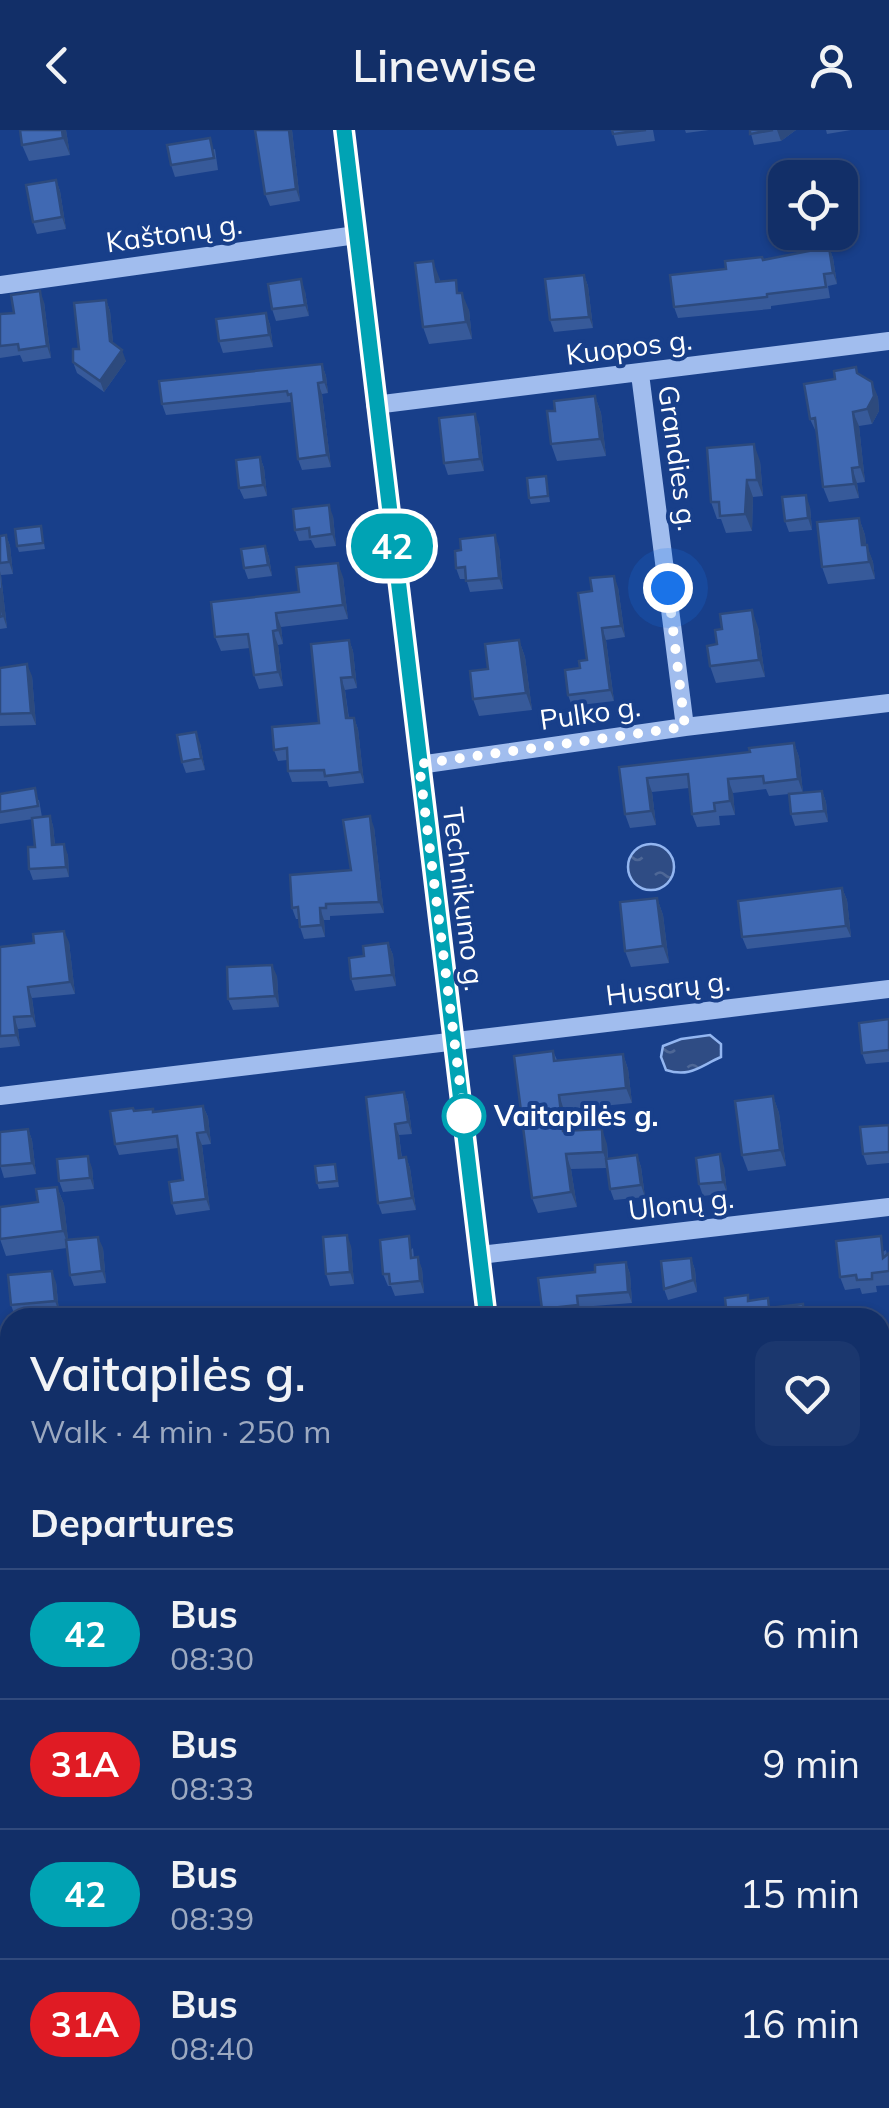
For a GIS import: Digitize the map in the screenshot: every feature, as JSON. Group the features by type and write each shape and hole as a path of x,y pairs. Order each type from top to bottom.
{"street":[{"name":"Technikumo g.","path":"344,130 486,1308"},
{"name":"Kaštonų g.","path":"0,284 356,235"},
{"name":"Kuopos g.","path":"375,405 889,342"},
{"name":"Grandies g.","path":"640,374 685,727"},
{"name":"Pulko g.","path":"419,764 889,703"},
{"name":"Husarų g.","path":"455,1043 889,988"},
{"path":"0,1096 455,1043"},
{"name":"Ulonų g.","path":"480,1255 889,1207"}],"water":[{"path":"651,844 667,851 674,867 667,883 651,890 635,883 628,867 635,851"},
{"path":"710,1035 721,1044 721,1057 688,1072 666,1070 661,1057 663,1046"}],"building":[{"path":"20,130 62,130 63,138 22,145"},
{"path":"255,130 289,130 296,189 265,194"},
{"path":"612,130 646,130 613,134"},
{"path":"210,138 214,158 171,165 167,145"},
{"path":"56,180 62,217 33,222 26,185"},
{"path":"829,250 833,273 824,274 826,287 674,307 670,275 726,269 725,261 762,257 763,260"},
{"path":"433,261 436,282 456,280 466,322 423,327 415,263"},
{"path":"584,275 589,317 550,320 545,279"},
{"path":"301,279 305,305 272,309 268,284"},
{"path":"40,291 47,346 19,350 18,344 0,346 0,314 14,313 11,295"},
{"path":"106,300 110,341 122,350 100,381 73,362 73,349 79,349 74,303"},
{"path":"266,313 269,335 219,341 216,319"},
{"path":"322,364 324,382 318,383 327,455 298,459 291,394 287,391 162,404 159,381"},
{"path":"856,367 857,373 872,382 874,396 867,409 853,412 860,467 852,468 854,484 823,487 815,418 810,419 804,384 835,379 834,371"},
{"path":"595,396 600,439 551,444 547,411 555,411 554,401"},
{"path":"475,414 480,459 444,463 439,418"},
{"path":"754,444 757,480 747,480 745,514 720,516 719,502 711,502 707,448"},
{"path":"260,457 263,485 239,488 236,460"},
{"path":"546,476 548,496 529,498 527,478"},
{"path":"806,495 808,518 785,521 782,497"},
{"path":"329,505 332,534 310,537 309,528 295,530 293,509"},
{"path":"859,518 862,545 867,545 869,562 822,567 817,522"},
{"path":"41,526 43,543 17,546 15,529"},
{"path":"6,535 9,562 0,563 0,536"},
{"path":"495,535 499,578 466,581 465,567 456,568 455,551 461,550 460,539"},
{"path":"265,546 268,565 244,568 241,549"},
{"path":"338,563 343,605 276,613 278,630 273,631 278,672 254,675 248,634 215,637 211,602 299,592 296,567"},
{"path":"614,576 621,626 602,628 610,690 568,695 565,670 580,668 579,661 587,660 578,593 592,591 590,578"},
{"path":"752,610 759,660 710,666 707,646 717,644 715,630 722,629 720,614"},
{"path":"349,640 353,677 341,678 346,718 354,718 360,772 325,776 324,770 288,771 287,748 274,750 272,727 319,723 311,644"},
{"path":"519,640 526,693 473,699 470,671 488,669 485,644"},
{"path":"27,664 31,713 0,714 0,668"},
{"path":"196,732 201,758 182,762 177,735"},
{"path":"794,743 798,779 764,783 763,776 728,779 730,801 714,803 715,811 692,814 688,774 647,778 651,811 625,814 619,767"},
{"path":"35,788 38,806 0,812 0,794"},
{"path":"822,791 824,811 791,814 789,794"},
{"path":"50,816 52,845 64,844 66,867 29,869 28,847 35,847 32,818"},
{"path":"370,816 379,902 326,904 326,908 320,908 321,925 300,927 298,907 292,908 290,875 351,870 343,820"},
{"path":"842,888 846,926 742,937 738,901"},
{"path":"657,898 663,946 625,951 620,902"},
{"path":"64,931 70,982 28,987 32,1016 14,1017 16,1035 0,1036 0,947 34,943 33,934"},
{"path":"388,943 392,975 351,979 349,958 364,956 363,946"},
{"path":"272,965 275,996 228,999 227,967"},
{"path":"889,1019 889,1050 862,1053 859,1023"},
{"path":"553,1051 554,1061 623,1054 626,1088 559,1095 563,1131 602,1129 603,1152 566,1154 571,1192 532,1198 514,1056"},
{"path":"404,1092 408,1122 395,1124 399,1158 406,1157 412,1198 378,1203 366,1097"},
{"path":"773,1096 780,1150 742,1155 735,1101"},
{"path":"203,1106 206,1132 197,1133 206,1199 172,1203 169,1182 183,1180 177,1136 115,1144 110,1111 133,1108 153,1112"},
{"path":"889,1125 889,1152 863,1154 860,1127"},
{"path":"28,1129 32,1163 0,1166 0,1132"},
{"path":"720,1154 723,1182 699,1184 696,1158"},
{"path":"637,1155 641,1185 610,1189 606,1159"},
{"path":"88,1156 90,1178 59,1181 57,1159"},
{"path":"335,1164 337,1181 317,1183 315,1166"},
{"path":"57,1187 63,1231 0,1239 0,1207 38,1202 36,1189"},
{"path":"347,1235 350,1272 326,1274 323,1237"},
{"path":"409,1236 411,1258 418,1257 420,1281 390,1284 389,1274 383,1274 380,1240"},
{"path":"881,1236 883,1258 889,1253 889,1271 872,1273 872,1279 840,1277 836,1241"},
{"path":"98,1237 102,1271 70,1275 66,1240"},
{"path":"691,1258 693,1280 664,1289 661,1261"},
{"path":"626,1262 628,1292 577,1296 578,1305 542,1308 538,1278 595,1272 595,1265"},
{"path":"52,1271 55,1301 11,1305 8,1275"},
{"path":"725,1298 768,1298 769,1308 726,1308"},
{"path":"803,1304 803,1308 769,1308"}],"bus line":[{"name":"42","path":"344,130 486,1308"}],"place":[{"name":"Vaitapilės g.","path":"464,1116"}],"route":[{"path":"464,1116 419,764 685,727 668,588"}]}
